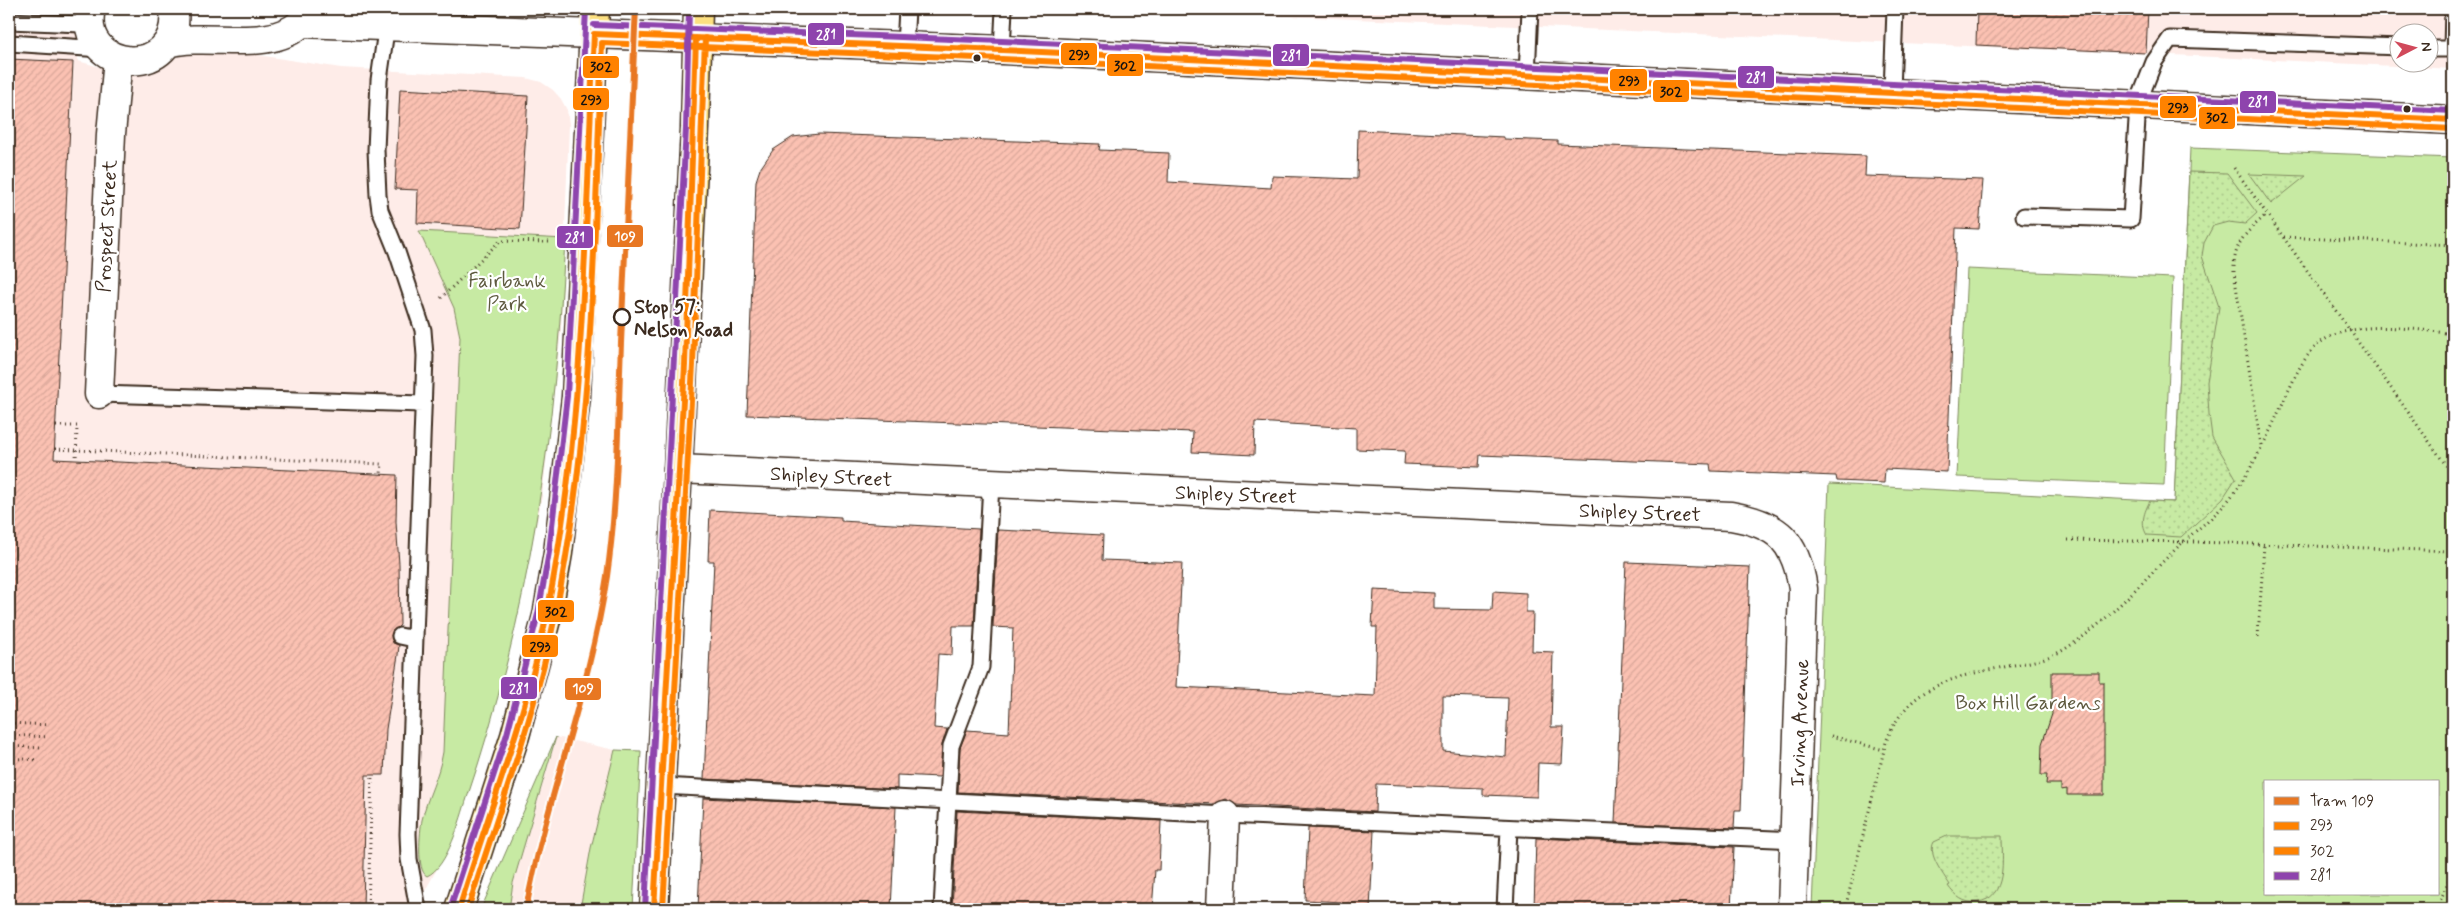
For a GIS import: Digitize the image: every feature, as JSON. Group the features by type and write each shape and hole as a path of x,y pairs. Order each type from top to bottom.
{"main road":[{"path":"654,909 695,128 698,9"},
{"path":"459,909 515,736 547,616 558,553 576,397 594,22"}],"street":[{"path":"90,15 96,41 110,54 140,61 160,51 168,43 173,32 174,9"},
{"path":"168,43 186,40 275,38 293,31 294,16 594,22 696,38 1002,50 2138,103 2453,120"},
{"name":"Prospect Street","path":"99,394 110,134 110,54"},
{"name":"Shipley Street","path":"678,469 1730,516 1753,520 1771,528 1786,540"},
{"name":"Irving Avenue","path":"1786,540 1800,568 1803,589 1800,727 1792,909"},
{"path":"1221,909 1225,815"}],"lane":[{"path":"905,46 907,9"},
{"path":"1002,50 1004,9"},
{"path":"1527,75 1530,9"},
{"path":"1892,92 1895,9"},
{"path":"2440,49 2452,50 2453,9"},
{"path":"9,21 81,24 90,15"},
{"path":"387,18 379,80 376,150 378,195 380,210 397,252 419,318 424,347 415,608 407,638 408,846 418,909"},
{"path":"2024,216 2130,219 2138,103 2154,62 2170,39 2390,48"},
{"path":"9,43 110,54"},
{"path":"99,394 422,404"},
{"path":"942,909 951,746 981,667 991,484"},
{"path":"400,612 415,608"},
{"path":"661,786 1509,829 1795,840"},
{"path":"1505,909 1509,829"}],"path":[{"path":"1222,9 1222,16"},
{"path":"2234,168 2453,475"},
{"path":"2261,446 2234,273 2234,258 2243,236 2267,214"},
{"path":"2283,237 2453,245"},
{"path":"419,318 500,241 550,242"},
{"path":"1845,909 1884,750 1896,720 1905,708 1919,695 1948,681 2035,661 2067,648 2110,612 2229,500 2242,482 2306,358 2321,342 2351,330 2393,329 2453,334"},
{"path":"56,426 77,426 76,460"},
{"path":"55,449 382,464 381,474"},
{"path":"2068,540 2264,544 2453,552"},
{"path":"2258,637 2264,544"},
{"path":"9,723 49,725"},
{"path":"1800,727 1884,750"},
{"path":"9,735 48,737"},
{"path":"9,746 40,748"},
{"path":"9,758 39,760"},
{"path":"368,909 372,775"},
{"path":"2437,909 2453,869"}],"shaded area":[{"path":"1131,9 2453,9 2453,69 2440,68 2440,22 2390,22 2390,66"},
{"path":"9,23 79,26 78,61 107,69 159,61 201,51 239,52 341,68 526,78 541,82 553,90 567,110 569,124 561,330 542,497 512,640 476,771 448,849 415,909 9,909"},
{"path":"556,737 615,750 591,848 580,909 509,909 513,883"}],"green space":[{"name":"Box Hill Gardens","path":"2190,148 2453,158 2453,909 1812,909 1829,484 2174,502"},
{"path":"2189,172 2227,173 2257,213 2245,224 2228,222 2213,226 2204,243 2202,256 2219,307 2207,382 2212,437 2236,478 2223,498 2181,537 2147,535 2144,527 2144,518 2150,501 2174,502"},
{"path":"2249,174 2306,176 2271,204"},
{"name":"Fairbank Park","path":"419,231 565,239 555,381 536,522 523,592 489,730 457,830 441,863 427,876 421,867 420,841 424,811 439,770 443,752 460,337 454,308"},
{"path":"1967,269 2173,278 2164,485 1957,477"},
{"path":"556,737 513,883 509,909 481,909"},
{"path":"615,750 641,751 633,909 580,909 591,848"},
{"path":"1947,836 2002,836 2001,876 1999,886 1994,894 1987,899 1977,902 1968,902 1960,899 1948,886 1950,885 1934,858 1932,847 1934,842"}],"building":[{"path":"1977,9 2148,9 2146,53 1976,45"},
{"path":"9,59 73,62 54,459 397,475 396,522 400,625 391,635 393,643 399,645 386,729 384,775 366,775 363,909 9,909"},
{"path":"400,89 528,96 520,229 417,223 418,190 395,189"},
{"path":"1358,130 1504,137 1504,139 1558,141 1558,144 1866,156 1865,176 1983,180 1979,229 1956,228 1947,472 1885,469 1884,483 1837,481 1836,476 1711,471 1710,464 1480,455 1479,467 1404,464 1405,451 1356,449 1356,428 1255,422 1254,455 1192,452 1193,432 747,415 756,181 760,169 773,150 793,137 819,134 1100,144 1099,150 1169,153 1168,182 1271,188 1272,176 1357,179"},
{"path":"710,510 841,517 841,521 979,529 974,626 953,626 952,655 938,654 934,728 947,729 942,745 940,777 897,775 897,789 704,779 714,561 708,561"},
{"path":"998,530 1103,535 1102,560 1182,563 1176,687 1375,696 1377,627 1372,627 1374,590 1434,593 1434,609 1492,610 1493,591 1526,593 1526,612 1533,612 1532,651 1553,652 1551,727 1564,727 1562,764 1538,763 1537,797 1483,795 1483,788 1376,784 1375,812 1236,805 1226,799 1215,804 958,792 960,748 967,730 1009,733 1013,628 993,627","holes":["1443,696 1508,698 1506,757 1443,751"]},
{"path":"1626,562 1750,567 1741,810 1735,810 1734,828 1615,823"},
{"path":"2052,672 2099,672 2099,682 2104,682 2104,795 2067,795 2067,789 2061,790 2061,784 2046,784 2047,775 2041,775 2042,744 2052,714"},
{"path":"703,798 896,807 891,909 698,909"},
{"path":"957,811 1161,821 1159,870 1155,870 1152,909 952,909"},
{"path":"1308,828 1374,831 1370,909 1341,908 1341,902 1305,900"},
{"path":"1536,838 1734,847 1731,909 1534,909"}],"tram line":[{"name":"109","path":"526,909 545,825 600,618 611,547 617,459 636,9"}],"transit line":[{"name":"281","path":"451,906 507,734 538,614 549,552 567,396 586,9"},
{"name":"281","path":"645,909 686,128 689,9"},
{"name":"281","path":"594,25 1002,41 2453,111"},
{"name":"293","path":"459,909 529,688 539,651 560,541 569,470 581,325 594,34 1002,50 2453,120"},
{"name":"293","path":"654,909 685,365 696,38"},
{"name":"302","path":"663,909 693,365 705,38"},
{"name":"302","path":"468,909 527,727 547,653 568,545 578,474 590,331 602,43 1002,59 2453,129"}],"place":[{"name":"Stop 57: Nelson Road","path":"622,317"}]}
